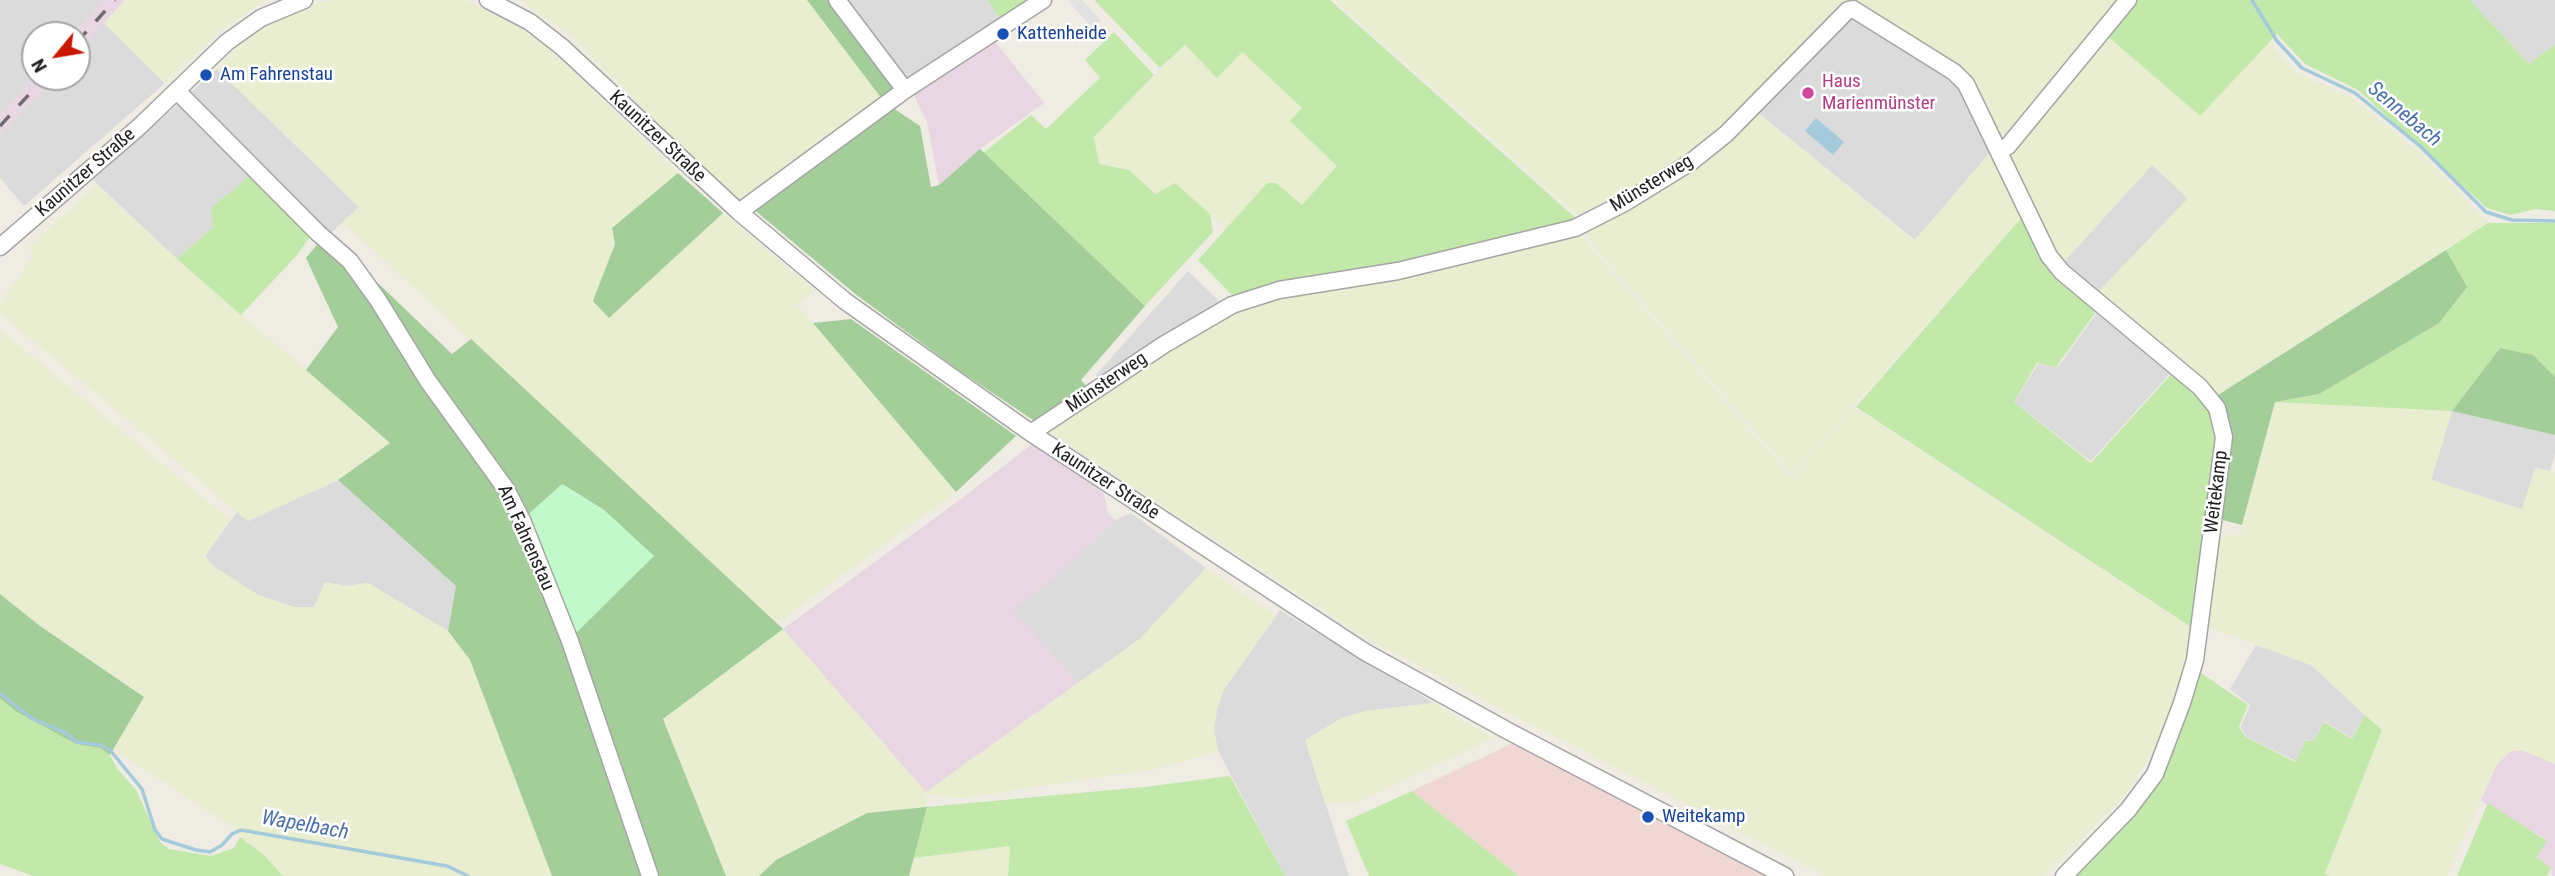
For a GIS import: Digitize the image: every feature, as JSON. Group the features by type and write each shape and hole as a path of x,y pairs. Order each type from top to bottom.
{"street":[{"name":"Kaunitzer Straße","path":"0,247 177,92 227,42 261,18 304,0"},
{"name":"Kaunitzer Straße","path":"488,0 530,22 562,47 739,212 845,301 1031,433 1365,652 1510,732 1785,876"},
{"path":"837,0 905,90"},
{"path":"739,212 905,90 1043,0"},
{"path":"2000,152 2008,146 2128,0"},
{"name":"Münsterweg","path":"1031,433 1165,344 1232,305 1279,290 1398,271 1575,228 1626,202 1691,162 1726,134 1848,10 1857,11 1954,72 1966,84 2000,152"},
{"name":"Am Fahrenstau","path":"177,92 318,233 350,261 378,300 428,381 506,489 522,520 570,641 650,876"},
{"name":"Weitekamp","path":"2000,152 2049,256 2062,272 2200,387 2217,408 2224,437 2196,660 2182,704 2155,775 2128,810 2064,876"}],"shaded area":[{"path":"0,0 104,0 85,21 21,21 22,91 0,116"},
{"path":"104,0 125,0 91,37 91,21 85,21"},
{"path":"844,0 987,0 1001,19 907,82"},
{"path":"1082,0 1101,21 1092,28 1069,2"},
{"path":"2470,0 2555,0 2555,44 2529,64"},
{"path":"1854,16 1961,85 1993,149 1915,240 1757,112 1843,17"},
{"path":"104,23 165,83 24,206 0,178 0,135 41,91 91,91 91,37"},
{"path":"992,38 1044,103 980,149 939,185 927,122 912,91"},
{"path":"217,69 359,207 328,236 213,227 177,259 93,180"},
{"path":"22,91 41,91 0,135 0,116"},
{"path":"2152,165 2189,199 2097,293 2061,265"},
{"path":"1188,271 1222,304 1101,382 1096,375"},
{"path":"2099,310 2173,370 2091,461 2014,402 2038,364 2058,367"},
{"path":"2452,411 2555,435 2555,454 2550,471 2535,468 2522,510 2431,480"},
{"path":"1032,444 1104,493 1108,513 1115,520 1060,573 1013,610 1078,683 926,792 783,629"},
{"path":"338,480 456,586 448,631 368,583 346,586 325,582 314,607 294,607 258,595 213,566 205,556 237,512 248,521"},
{"path":"1131,513 1206,568 1140,639 1078,683 1012,610 1060,573 1115,520"},
{"path":"1280,610 1434,703 1365,711 1342,718 1305,740 1349,876 1285,876 1218,751 1214,730 1224,689"},
{"path":"2256,645 2311,665 2365,715 2352,738 2324,721 2314,741 2306,739 2296,761 2247,737 2241,727 2250,705 2230,689"},
{"path":"1515,742 1771,876 1519,876 1412,791"},
{"path":"2511,751 2524,751 2555,764 2555,876 2552,876 2551,868 2536,857 2547,840 2480,800 2497,764"}],"green space":[{"path":"125,0 269,0 218,33 165,83 104,23"},
{"path":"328,0 464,0 514,24 547,47 678,173 612,228 615,244 594,301 610,317 723,213 815,291 797,305 956,492 777,623 343,222 359,207 217,69 250,35"},
{"path":"521,0 807,0 882,99 739,199 674,140 572,37"},
{"path":"807,0 832,0 898,87 882,99"},
{"path":"987,0 1031,0 1001,19"},
{"path":"1096,0 1330,0 1578,220 1397,267 1234,297 1198,260 1267,183 1276,183 1302,205 1337,166 1290,121 1302,108 1242,52 1217,78 1185,45 1160,68"},
{"path":"1334,0 1845,0 1722,133 1689,158 1581,218"},
{"path":"1845,0 2118,0 2000,140 1956,66"},
{"path":"2134,0 2470,0 2529,64 2555,44 2555,211 2535,209 2510,215 2487,208 2358,90 2305,64 2277,34 2200,116 2105,34"},
{"path":"1114,32 1154,75 1094,137 1099,164 1129,170 1155,194 1175,183 1210,214 1213,232 1145,306 983,153 1031,115 1046,129 1100,78 1085,60"},
{"path":"2105,34 2200,116 2269,42 2297,73 2352,98 2420,153 2488,223 2218,395 2097,293 2188,198 2152,165 2061,265 2008,155"},
{"path":"1185,45 1242,52 1302,108 1291,121 1338,166 1302,205 1276,183 1267,183 1226,229 1175,184 1155,194 1129,170 1099,164 1094,137"},
{"path":"890,106 920,126 931,187 939,185 980,149 1145,306 1081,380 1093,395 1036,422 954,367 854,293 752,208"},
{"path":"1758,113 1914,241 1992,151 2023,215 1793,475 1599,253 1584,230 1730,140"},
{"path":"678,173 723,213 609,318 593,301 615,244 612,228"},
{"path":"252,174 307,228 309,238 297,255 241,315 177,259 213,227 211,208"},
{"path":"96,185 177,259 390,443 338,480 248,521 0,313 0,304 33,257 29,247"},
{"path":"2023,216 2098,309 2056,367 2037,363 2014,402 2091,463 2174,371 2198,393 2211,411 2216,438 2194,629 1856,407"},
{"path":"2488,223 2555,223 2555,377 2533,356 2500,348 2452,411 2275,402 2319,394 2466,287 2446,250"},
{"path":"1580,235 1792,478 1855,408 2195,631 2176,703 2146,763 2125,795 2045,876 1825,876 1371,641 1044,429 1093,395 1236,310 1286,295 1399,278"},
{"path":"321,240 359,265 452,354 471,339 783,629 663,719 726,876 552,876 470,660 448,631 456,586 338,480 390,443 306,370 338,327 306,258","holes":["562,484 604,510 654,557"]},
{"path":"2446,250 2467,287 2439,323 2319,394 2275,402 2242,525 2219,519 2222,405 2218,395"},
{"path":"851,319 1016,436 956,492 813,323"},
{"path":"0,330 230,520 205,556 213,566 258,595 294,607 314,607 325,582 346,586 368,583 448,631 470,660 552,876 283,876 233,827 114,750 144,697 40,626 0,594"},
{"path":"2500,348 2533,355 2555,377 2555,435 2452,411"},
{"path":"2275,402 2452,411 2431,480 2522,509 2535,468 2555,473 2555,764 2524,751 2511,751 2497,764 2447,876 2325,874 2382,730 2311,665 2206,626 2215,544 2229,534 2240,536"},
{"path":"562,484 604,510 654,556 570,639 523,519"},
{"path":"1206,568 1276,616 1224,689 1214,730 1218,751 1160,768 963,798 926,793 927,807 867,813 776,860 759,876 726,876 663,719 783,629 926,792 1140,639"},
{"path":"0,594 40,626 144,697 110,755 100,748 76,744 15,711 0,698"},
{"path":"2198,671 2248,705 2239,727 2246,737 2295,762 2306,740 2314,741 2324,722 2352,739 2365,715 2382,730 2325,873 2329,876 2071,876 2130,814"},
{"path":"0,698 15,711 76,744 100,748 110,755 116,767 136,790 160,842 169,849 211,856 234,848 240,837 263,854 283,876 33,876 0,864"},
{"path":"1434,703 1493,738 1358,802 1325,803 1305,740 1342,718 1366,711"},
{"path":"1230,776 1285,876 1008,876 1010,846 913,858 927,807 1144,787"},
{"path":"1412,791 1519,876 1369,876 1346,821"},
{"path":"2488,803 2547,841 2536,857 2551,868 2547,876 2457,876"},
{"path":"927,807 909,876 759,876 776,860 867,813"},
{"path":"1010,846 1008,876 909,876 913,858"}],"water":[{"path":"1816,118 1844,142 1833,155 1805,131"}],"waterway":[{"name":"Sennebach","path":"2252,0 2277,41 2302,68 2355,93 2421,147 2486,212 2512,220 2555,221"},
{"name":"Wapelbach","path":"0,693 31,718 64,732 77,742 100,745 110,750 142,789 155,830 162,839 210,852 241,830 447,866 468,876"}],"railway":[{"path":"91,27 115,0"},
{"path":"0,126 32,91"}],"place":[{"name":"Kattenheide","path":"1003,34"},
{"name":"Am Fahrenstau","path":"206,75"},
{"name":"Haus Marienmünster","path":"1808,93"},
{"name":"Weitekamp","path":"1648,817"}]}
